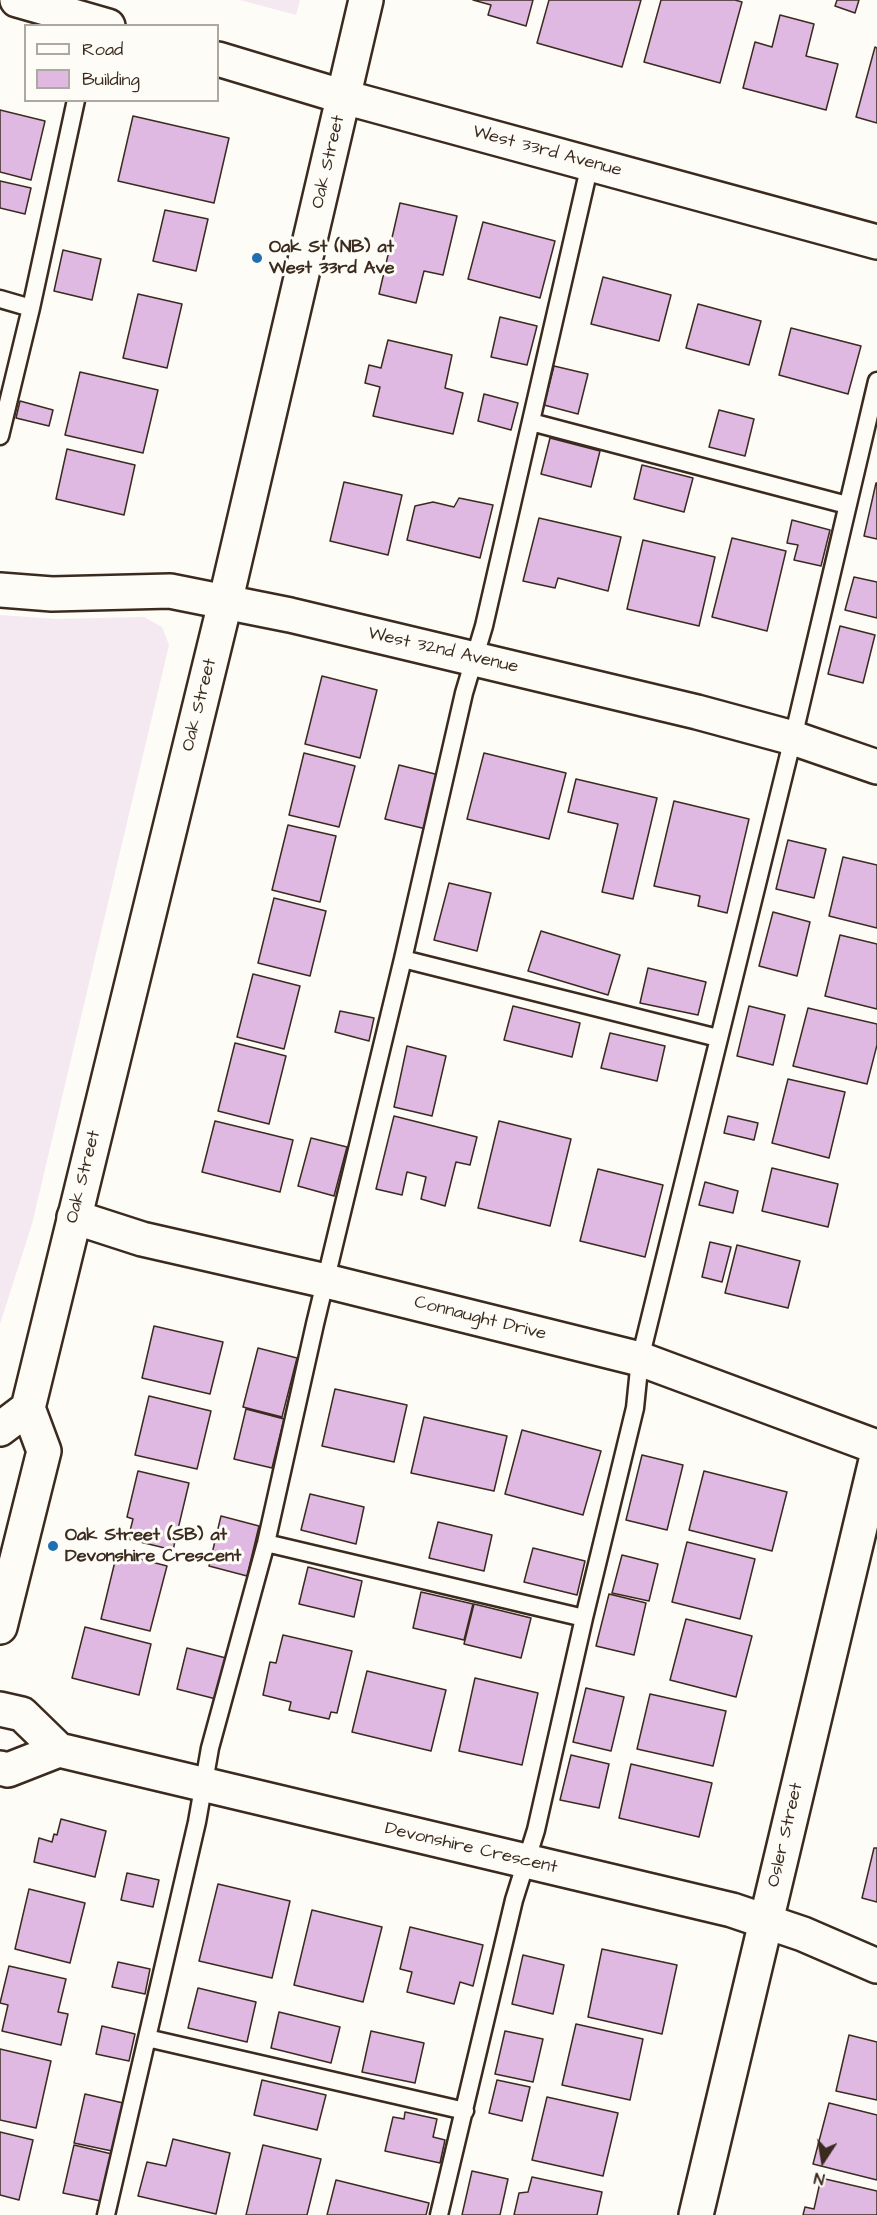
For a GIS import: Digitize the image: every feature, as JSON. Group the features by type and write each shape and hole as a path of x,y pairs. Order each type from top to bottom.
{"street":[{"path":"17,0 99,24"},
{"name":"Oak Street","path":"28,1408 225,603 366,0"},
{"name":"West 33rd Avenue","path":"219,59 344,97 877,242"},
{"name":"West 32nd Avenue","path":"0,590 52,594 170,591 290,615 698,712 793,738 877,767"},
{"name":"Connaught Drive","path":"74,1217 142,1239 326,1281 640,1359 877,1448"},
{"path":"0,1429 28,1408 44,1451 0,1627"},
{"name":"Osler Street","path":"696,2215 877,1456"},
{"path":"0,1709 22,1714 59,1750 8,1770 0,1768"},
{"name":"Devonshire Crescent","path":"59,1750 732,1910 843,1950 877,1966"}],"lane":[{"path":"0,436 31,308 76,102"},
{"path":"106,2215 197,1822 210,1748 266,1543 473,658 484,626 591,164"},
{"path":"0,299 31,308"},
{"path":"439,2215 514,1900 536,1830 635,1408 640,1359 793,738 877,381"},
{"path":"531,422 847,505"},
{"path":"403,960 718,1038"},
{"path":"266,1543 584,1618"},
{"path":"147,2038 465,2111"}],"shaded area":[{"path":"240,0 300,0 296,15"},
{"path":"0,615 56,619 144,617 162,627 169,645 32,1224 0,1324"}],"building":[{"path":"473,0 533,0 526,26 488,15 491,5"},
{"path":"549,0 641,0 622,67 537,43"},
{"path":"661,0 735,0 742,2 720,83 644,62"},
{"path":"837,0 859,0 855,13 835,6"},
{"path":"780,15 814,24 806,56 838,64 826,110 743,88 755,42 772,47"},
{"path":"875,47 877,48 877,123 856,117"},
{"path":"0,110 45,121 31,180 0,172"},
{"path":"133,116 229,138 214,203 118,181"},
{"path":"0,181 31,188 25,214 0,208"},
{"path":"400,203 457,216 443,275 424,271 416,303 379,294"},
{"path":"165,210 208,219 196,271 153,261"},
{"path":"483,222 555,241 540,298 468,279"},
{"path":"63,250 101,259 92,300 54,291"},
{"path":"603,277 671,295 659,341 591,324"},
{"path":"138,294 182,304 167,368 123,358"},
{"path":"698,304 761,321 749,365 686,348"},
{"path":"500,317 537,326 527,365 491,357"},
{"path":"791,328 861,346 848,394 779,375"},
{"path":"388,340 452,355 445,388 463,393 453,434 373,416 380,387 365,383 369,365 381,368"},
{"path":"554,366 588,374 578,414 544,405"},
{"path":"80,372 158,390 143,453 65,435"},
{"path":"484,394 518,403 511,430 478,421"},
{"path":"20,401 53,410 49,426 16,418"},
{"path":"719,410 754,419 745,456 709,447"},
{"path":"550,438 600,451 591,487 541,474"},
{"path":"67,449 135,465 124,515 56,499"},
{"path":"642,465 693,478 684,512 634,499"},
{"path":"344,482 402,495 388,555 330,541"},
{"path":"877,483 877,539 864,536"},
{"path":"459,498 493,505 480,558 407,540 415,506 433,502 454,507"},
{"path":"539,518 621,537 608,591 558,578 555,588 523,581"},
{"path":"792,520 830,530 821,566 794,560 798,545 787,543"},
{"path":"732,538 786,551 767,631 712,617"},
{"path":"643,540 715,557 699,626 627,609"},
{"path":"854,577 877,582 877,618 845,610"},
{"path":"840,626 875,635 863,683 828,674"},
{"path":"322,676 377,690 360,758 305,744"},
{"path":"304,753 355,766 339,827 289,815"},
{"path":"484,753 566,773 549,839 467,819"},
{"path":"399,765 439,775 426,829 385,819"},
{"path":"576,779 657,798 633,899 602,892 618,824 568,812"},
{"path":"674,801 749,819 727,913 698,906 700,896 654,886"},
{"path":"288,825 336,836 320,902 272,890"},
{"path":"788,840 826,849 814,898 776,889"},
{"path":"843,857 877,865 877,928 829,916"},
{"path":"449,883 491,893 477,951 434,940"},
{"path":"274,898 326,911 310,976 258,963"},
{"path":"773,912 810,922 797,976 759,966"},
{"path":"541,931 620,955 608,995 528,971"},
{"path":"840,935 877,944 877,1009 825,996"},
{"path":"648,968 706,982 698,1015 640,1003"},
{"path":"253,974 300,986 284,1049 237,1037"},
{"path":"513,1006 580,1023 572,1057 504,1040"},
{"path":"749,1006 785,1015 773,1065 737,1056"},
{"path":"808,1008 877,1024 877,1045 867,1084 793,1066"},
{"path":"340,1011 374,1018 369,1041 335,1032"},
{"path":"610,1033 665,1046 657,1081 601,1068"},
{"path":"235,1043 286,1056 269,1124 218,1111"},
{"path":"407,1046 446,1056 432,1116 394,1107"},
{"path":"788,1079 845,1092 829,1158 772,1143"},
{"path":"394,1116 477,1137 470,1165 456,1162 445,1206 421,1199 426,1177 407,1172 402,1195 376,1189"},
{"path":"728,1116 758,1123 754,1140 724,1133"},
{"path":"215,1121 293,1140 280,1192 202,1172"},
{"path":"499,1121 571,1139 550,1226 478,1208"},
{"path":"311,1138 347,1147 334,1196 298,1186"},
{"path":"772,1168 838,1184 828,1227 762,1211"},
{"path":"598,1169 663,1185 645,1257 580,1241"},
{"path":"705,1182 738,1191 733,1213 699,1205"},
{"path":"710,1242 731,1247 722,1282 702,1277"},
{"path":"737,1245 800,1261 788,1308 725,1293"},
{"path":"154,1326 223,1342 210,1394 142,1378"},
{"path":"258,1348 297,1358 282,1417 243,1407"},
{"path":"335,1389 407,1405 394,1462 322,1446"},
{"path":"149,1396 211,1411 197,1469 135,1455"},
{"path":"246,1409 284,1419 272,1468 234,1459"},
{"path":"424,1417 507,1436 494,1491 411,1473"},
{"path":"522,1430 601,1451 583,1515 505,1494"},
{"path":"642,1455 683,1465 667,1530 626,1520"},
{"path":"138,1471 189,1483 173,1550 128,1539 133,1519 127,1517"},
{"path":"704,1471 787,1492 772,1551 689,1530"},
{"path":"310,1494 364,1507 356,1544 301,1530"},
{"path":"221,1516 259,1526 247,1576 209,1566"},
{"path":"438,1522 492,1535 484,1571 429,1558"},
{"path":"687,1542 755,1559 740,1619 672,1602"},
{"path":"533,1548 585,1561 577,1595 524,1582"},
{"path":"117,1553 167,1566 150,1631 101,1619"},
{"path":"622,1555 658,1564 649,1601 612,1593"},
{"path":"308,1567 362,1581 354,1617 299,1604"},
{"path":"421,1592 473,1604 464,1640 413,1628"},
{"path":"609,1594 646,1603 634,1655 596,1646"},
{"path":"474,1604 531,1618 521,1658 464,1644"},
{"path":"686,1619 752,1636 736,1697 670,1680"},
{"path":"85,1627 151,1644 139,1695 72,1678"},
{"path":"283,1635 352,1651 337,1713 331,1712 329,1719 289,1710 291,1702 263,1695 270,1662 276,1663"},
{"path":"187,1648 226,1658 216,1699 177,1689"},
{"path":"367,1671 446,1690 431,1751 352,1732"},
{"path":"475,1678 538,1693 522,1765 459,1751"},
{"path":"586,1688 624,1697 611,1751 573,1742"},
{"path":"650,1694 726,1711 713,1766 637,1749"},
{"path":"571,1755 609,1764 599,1808 560,1800"},
{"path":"631,1764 712,1783 699,1837 619,1818"},
{"path":"61,1819 106,1831 95,1877 34,1862 39,1838 52,1842 54,1834 57,1835"},
{"path":"874,1848 877,1848 877,1902 862,1898"},
{"path":"127,1873 159,1880 153,1907 121,1900"},
{"path":"218,1884 290,1901 272,1978 199,1961"},
{"path":"29,1889 85,1903 70,1963 15,1949"},
{"path":"312,1910 382,1927 363,2002 294,1985"},
{"path":"410,1927 483,1945 473,1986 460,1982 454,2004 407,1992 412,1972 400,1969"},
{"path":"602,1949 677,1965 662,2034 588,2017"},
{"path":"523,1955 564,1965 553,2014 512,2004"},
{"path":"118,1962 150,1969 145,1994 112,1987"},
{"path":"9,1966 66,1979 58,2012 68,2014 61,2045 2,2031 8,2005 0,2003"},
{"path":"198,1988 256,2002 247,2042 188,2028"},
{"path":"279,2012 340,2027 331,2063 271,2048"},
{"path":"576,2024 643,2039 630,2100 562,2085"},
{"path":"102,2026 135,2034 129,2061 96,2054"},
{"path":"371,2031 424,2043 415,2083 362,2072"},
{"path":"505,2031 543,2039 533,2082 495,2074"},
{"path":"849,2035 877,2042 877,2100 836,2091"},
{"path":"0,2049 51,2061 36,2128 0,2120"},
{"path":"262,2080 326,2095 317,2130 254,2115"},
{"path":"497,2080 530,2087 522,2121 489,2113"},
{"path":"85,2094 123,2103 112,2151 74,2143"},
{"path":"547,2097 618,2113 603,2176 532,2160"},
{"path":"829,2103 877,2115 877,2180 813,2164"},
{"path":"405,2112 437,2119 433,2137 445,2140 440,2163 385,2151 393,2117 404,2119"},
{"path":"0,2132 33,2140 19,2200 0,2195"},
{"path":"173,2139 230,2153 216,2214 138,2196 147,2162 166,2166"},
{"path":"74,2145 112,2154 101,2201 63,2193"},
{"path":"263,2145 321,2159 307,2215 246,2215"},
{"path":"472,2171 508,2179 500,2215 462,2215"},
{"path":"532,2177 602,2192 597,2215 514,2215 519,2193 528,2192"},
{"path":"821,2178 877,2191 877,2215 803,2215 805,2207 814,2209"},
{"path":"336,2180 429,2203 426,2215 327,2215"}],"place":[{"name":"Oak St (NB) at West 33rd Ave","path":"257,258"},
{"name":"Oak Street (SB) at Devonshire Crescent","path":"53,1546"}]}
